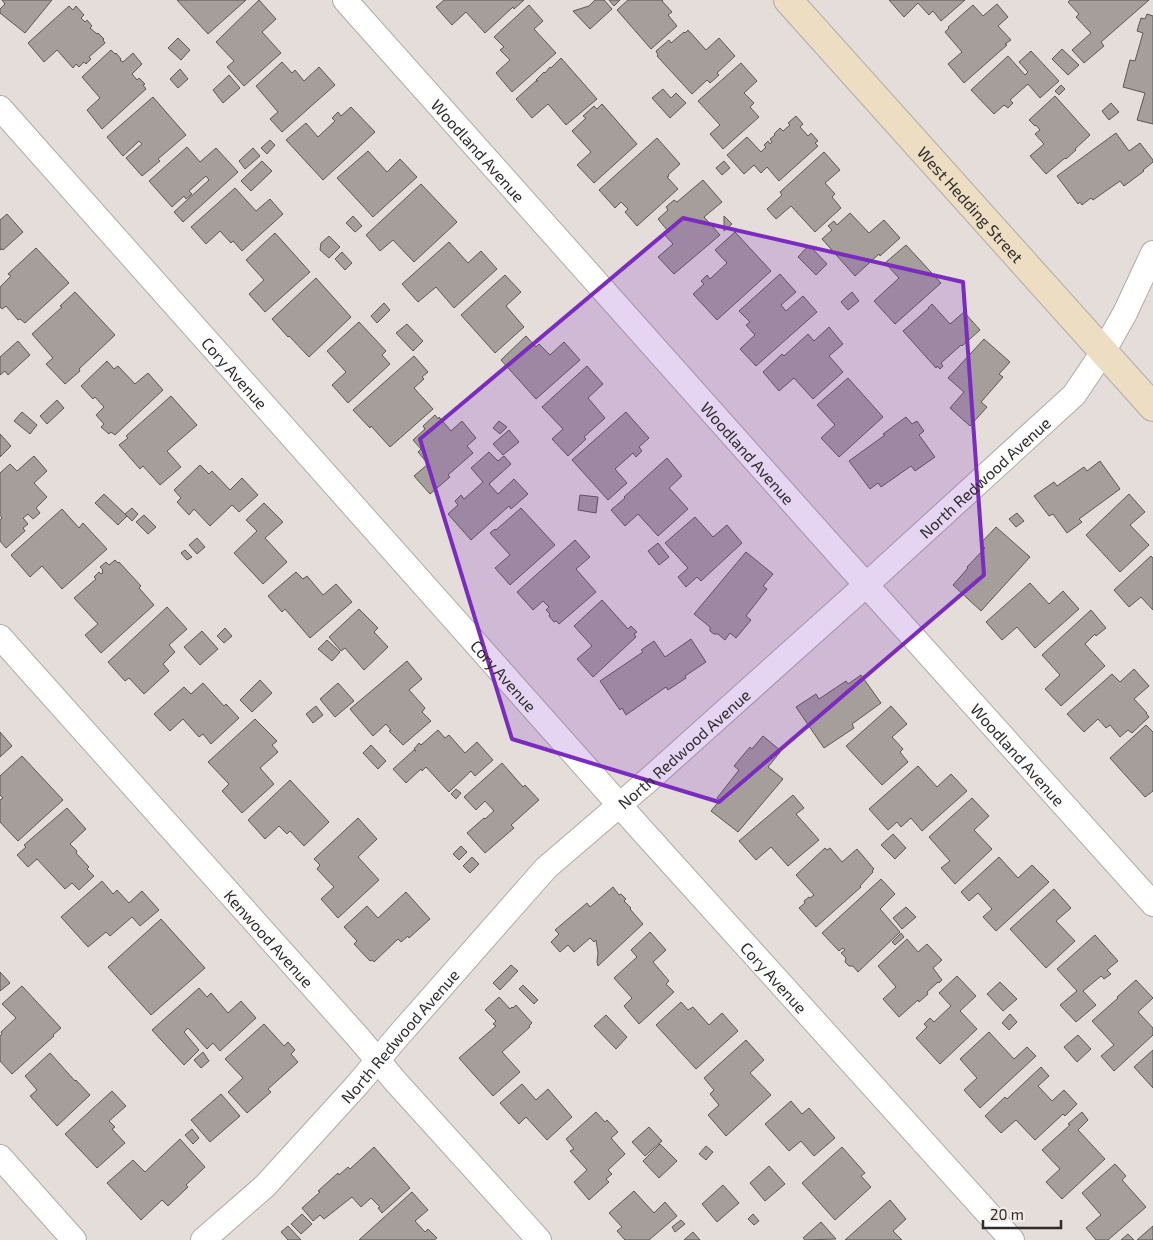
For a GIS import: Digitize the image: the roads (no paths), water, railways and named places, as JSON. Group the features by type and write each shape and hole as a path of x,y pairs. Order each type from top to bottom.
{"main road":[{"name":"West Hedding Street","path":"788,0 1153,407"}],"street":[{"name":"Woodland Avenue","path":"345,0 1153,904"},
{"name":"Cory Avenue","path":"0,108 619,804 1012,1240"},
{"name":"North Redwood Avenue","path":"203,1240 265,1186 357,1085 546,868 866,585 1074,394 1103,352 1125,313 1153,253"},
{"name":"Kenwood Avenue","path":"0,637 539,1240"},
{"path":"0,1157 74,1240"}]}
